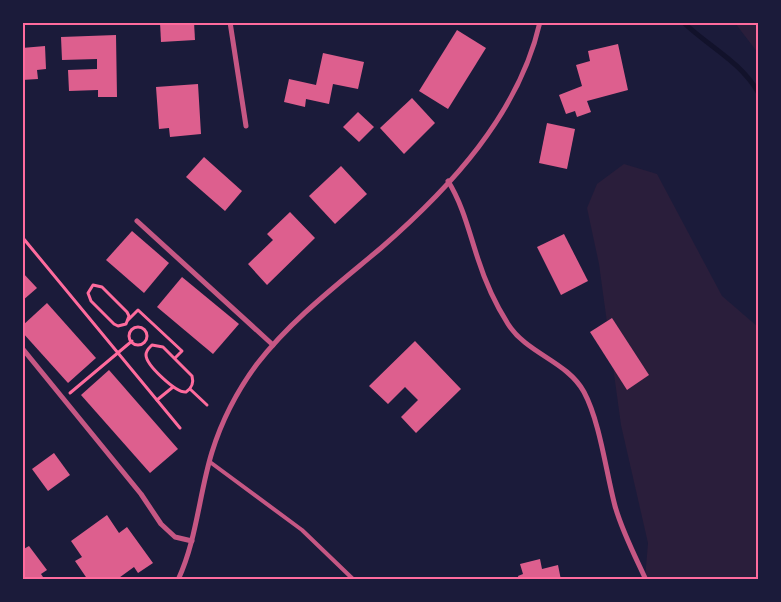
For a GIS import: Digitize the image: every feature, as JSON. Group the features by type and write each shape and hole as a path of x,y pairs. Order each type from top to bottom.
{"street":[{"path":"230,22 246,126"},
{"path":"178,580 192,541 210,462 231,404 256,366 273,345 311,306 382,246 448,181 484,138 509,102 529,60 540,22"},
{"path":"448,181 462,207 478,261 507,323 525,344 544,354 572,376 584,392 591,411 616,508 646,580"},
{"path":"137,221 273,345"},
{"path":"22,348 141,494 167,531 175,537 192,541"}],"lane":[{"path":"210,462 302,530 354,580"}],"path":[{"path":"24,238 180,428"},
{"path":"132,330 127,322 127,312 102,287 93,285 89,288 88,297 91,301 118,326 127,322 138,310 182,351 175,358"},
{"path":"137,327 145,330 147,337 144,342 139,344 132,342 130,335 132,330 137,327"},
{"path":"64,398 132,342"},
{"path":"144,342 149,348"},
{"path":"157,344 175,358 192,376 193,385 190,389 181,392 173,387 147,361 146,355 149,348 157,344"},
{"path":"158,400 173,387"},
{"path":"190,389 207,405"}],"shaded area":[{"path":"735,23 758,23 758,53"},
{"path":"624,164 657,174 722,296 758,327 758,579 645,579 648,543 621,425 599,264 587,208 597,184"}],"building":[{"path":"160,22 194,22 195,40 161,42"},
{"path":"457,30 486,48 448,109 419,91"},
{"path":"116,35 117,97 98,97 98,90 69,91 68,70 97,69 97,59 62,60 61,37"},
{"path":"618,44 628,90 587,101 591,112 577,117 575,111 566,114 559,95 582,86 576,65 590,61 588,51"},
{"path":"45,46 46,69 37,70 38,79 22,80 22,48"},
{"path":"323,53 364,62 358,89 333,84 329,104 306,99 305,107 284,102 289,79 316,85"},
{"path":"198,84 201,134 170,137 169,128 159,129 156,87"},
{"path":"412,98 435,123 404,154 380,128"},
{"path":"358,112 374,127 359,142 343,127"},
{"path":"547,123 575,129 567,169 539,163"},
{"path":"204,157 242,191 225,211 186,177"},
{"path":"341,166 367,194 335,224 309,196"},
{"path":"290,212 315,238 267,285 248,264 273,240 267,234"},
{"path":"132,231 169,263 144,293 106,260"},
{"path":"564,234 588,281 561,295 537,247"},
{"path":"22,272 37,288 22,301"},
{"path":"182,277 239,324 213,354 157,307"},
{"path":"47,303 96,358 68,383 22,332 22,326"},
{"path":"612,318 649,375 627,390 590,332"},
{"path":"415,341 461,389 416,433 401,417 418,400 405,387 388,404 369,386"},
{"path":"109,370 178,449 150,473 81,395"},
{"path":"54,453 70,475 48,491 32,469"},
{"path":"107,515 119,533 127,527 153,563 138,573 134,567 116,580 88,580 75,561 82,557 71,541"},
{"path":"29,546 47,570 41,574 45,580 22,580 22,550"},
{"path":"540,559 542,569 558,565 561,580 519,580 518,576 523,574 520,564"}],"waterway":[{"path":"683,22 733,63 751,81 758,92"}]}
